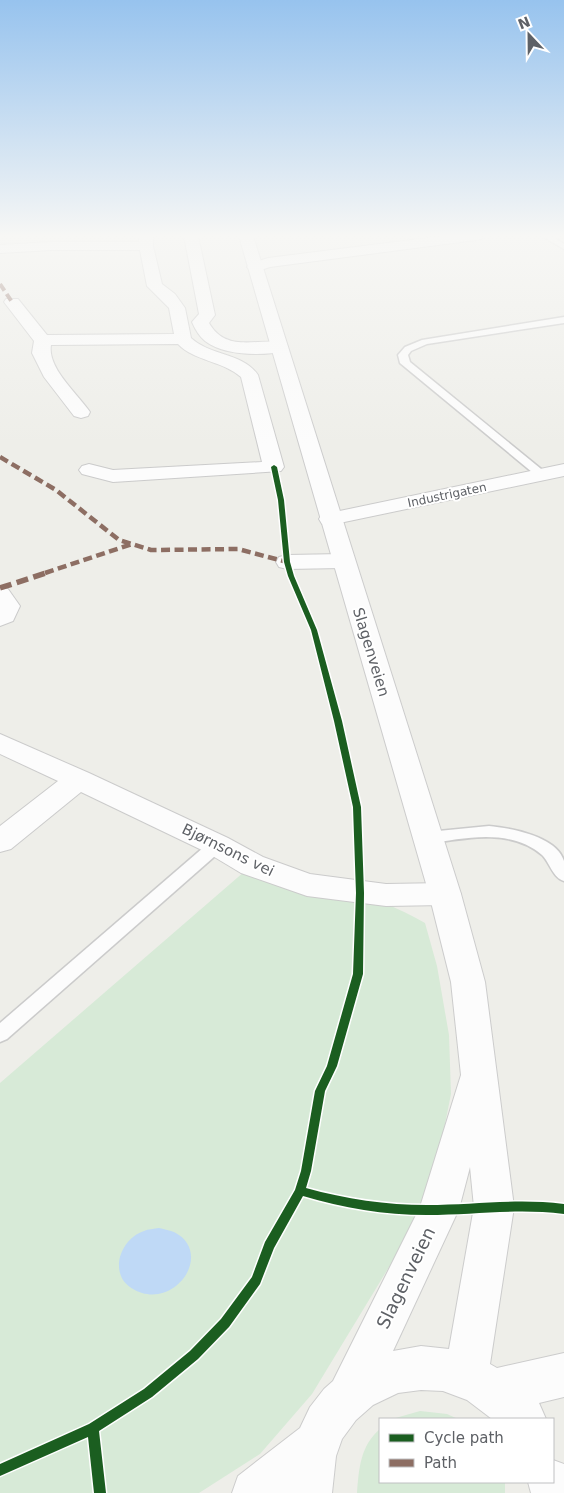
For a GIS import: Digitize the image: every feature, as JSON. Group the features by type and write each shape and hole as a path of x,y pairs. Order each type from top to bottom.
{"street":[{"path":"15,306 43,341 41,353 53,377 81,412"},
{"path":"89,470 112,476 274,467 249,376 243,368 229,360 192,348 183,339 181,317 177,306"},
{"path":"200,322 207,315 205,306"},
{"name":"Slagenveien","path":"267,306 342,560 445,894 468,982 494,1207 495,1395"},
{"path":"181,317 200,322 210,338 225,344 263,348 279,347"},
{"path":"43,341 65,339 183,339"},
{"name":"Industrigaten","path":"330,519 564,470"},
{"path":"287,562 342,560"},
{"path":"0,594 8,606 4,616 0,619"},
{"name":"Bjørnsons vei","path":"0,743 217,845 252,865 307,885 386,895 445,894"},
{"path":"0,842 80,779"},
{"name":"Slagenveien","path":"350,1394 439,1209 478,1072"},
{"path":"309,1493 311,1468 316,1444 332,1414 350,1394 375,1378 405,1369 435,1368 495,1395 564,1375"},
{"path":"255,1493 316,1444"}],"lane":[{"path":"542,475 405,363 404,355 408,349 426,342 564,320"},
{"path":"428,838 477,831 512,835 533,840 548,851 564,875"},
{"path":"0,1034 217,845"}],"green space":[{"path":"252,865 362,895 404,912 425,923 437,966 449,1035 451,1094 438,1159 409,1234 312,1394 260,1454 199,1493 0,1493 0,1083"},
{"path":"420,1411 447,1414 456,1418 396,1418"},
{"path":"379,1430 379,1483 505,1483 505,1493 357,1493 364,1450"}],"water":[{"path":"159,1228 174,1232 185,1241 190,1251 191,1263 179,1284 168,1291 156,1294 142,1293 131,1288 123,1280 119,1266 120,1258 126,1244 137,1234"}],"marked path":[{"path":"0,457 56,490 119,540 151,550 238,549 287,562"},
{"path":"0,588 132,544"}],"cycle path":[{"path":"100,1493 93,1428 148,1393 194,1355 225,1323 256,1280 269,1246 300,1191 306,1171 320,1091 332,1066 358,974 360,893 357,807 338,721 314,630 287,562 281,500 274,467"},
{"path":"300,1191 355,1204 396,1209 429,1210 506,1206 564,1209"},
{"path":"0,1470 93,1428"}]}
